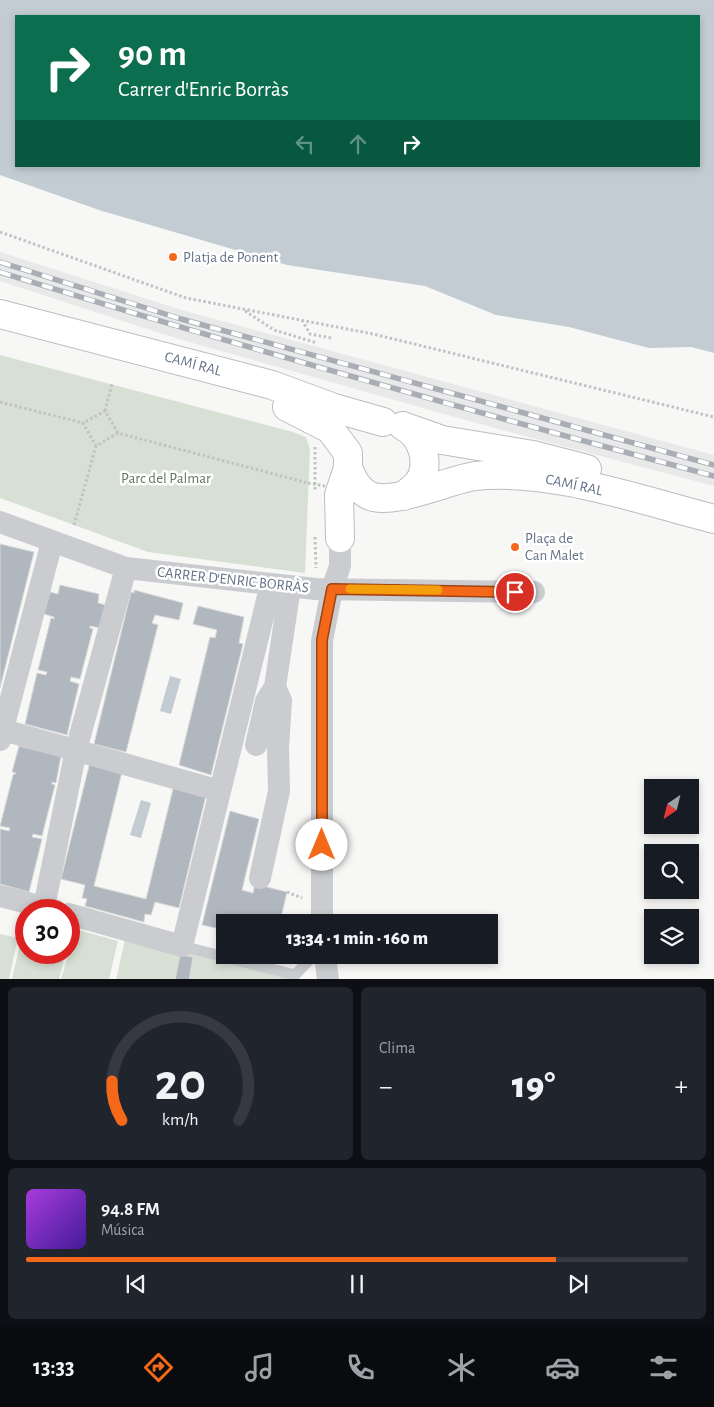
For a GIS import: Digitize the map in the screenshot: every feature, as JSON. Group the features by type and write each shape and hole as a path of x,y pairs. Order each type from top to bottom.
{"main road":[{"name":"CAMÍ RAL","path":"0,314 272,385 334,408 442,440 533,456 714,501"},
{"name":"CAMÍ RAL","path":"0,332 282,405 330,429 348,460"},
{"path":"340,538 339,495 353,439 364,428 394,425 420,442 425,458 424,471 418,482 404,496 384,500 368,495 355,484 348,460"},
{"name":"CAMÍ RAL","path":"404,496 437,484 473,477 508,474 565,481 714,520"},
{"path":"340,538 374,497"}],"street":[{"name":"CARRER D'ENRIC BORRÀS","path":"0,522 126,568 280,586 332,589 534,592"},
{"path":"322,914 322,640 332,589 340,566 340,538"},
{"path":"52,542 1,733 76,750 220,790"},
{"path":"51,899 76,750 126,568"},
{"path":"260,878 279,791 278,749 281,700 275,687 280,586"},
{"path":"80,917 182,946 220,790 280,586"},
{"path":"256,745 266,701 275,687"},
{"path":"0,896 15,900"},
{"path":"327,964 328,979"}],"lane":[{"path":"182,946 216,955"},
{"path":"252,964 295,975 305,964"}],"path":[{"path":"0,232 186,298 302,320 537,372 714,417"},
{"path":"243,309 274,330 317,343"},
{"path":"302,320 310,334 331,338"},
{"path":"82,424 105,410 112,384"},
{"path":"0,402 82,424 96,446"},
{"path":"105,410 118,433"},
{"path":"74,525 96,446 118,433 325,486"},
{"path":"287,892 305,899"}],"shaded area":[{"path":"0,0 714,0 714,353 691,347 649,348 569,327 496,315 425,286 287,265 99,210 0,175"},
{"path":"0,252 185,311 714,455 714,486 476,423 175,338 0,281"},
{"path":"170,676 181,679 171,714 160,711"},
{"path":"141,800 151,803 141,838 130,835"}],"green space":[{"name":"Parc del Palmar","path":"0,355 306,437 310,449 305,573 148,552 0,498"},
{"path":"80,930 118,941 109,979 61,979 65,964 80,964"},
{"path":"0,934 15,937 15,952 9,979 0,979"},
{"path":"126,935 216,959 216,964 235,964 291,979 116,979"},
{"path":"15,964 63,964 59,979 12,979"}],"building":[{"path":"0,544 34,552 0,688"},
{"path":"60,585 99,594 98,603 106,605 100,628 90,626 93,629 80,679 71,677 70,681 79,684 67,735 25,724 37,673 46,675 47,672 38,670 51,618 54,619 54,617 44,614 50,592 58,594"},
{"path":"134,590 183,603 179,620 155,615 152,623 158,625 126,752 94,744 131,592 134,593"},
{"path":"198,606 244,617 239,643 243,644 211,775 179,765 210,637 215,638 217,630 193,624"},
{"path":"19,746 61,756 56,783 52,782 55,785 42,836 33,834 32,837 42,839 29,892 0,884 0,829 9,831 10,828 0,826 13,775 16,773 12,772"},
{"path":"90,762 122,772 94,886 146,899 174,785 207,791 179,908 155,902 151,915 145,914 144,922 85,906 87,899 82,898 85,885 61,879"},
{"path":"230,811 259,819 242,890 253,893 255,884 287,892 282,914 216,914 216,928 202,925"},
{"path":"180,955 193,957 189,979 175,979"}],"railway":[{"path":"0,262 181,319 714,465"},
{"path":"0,272 356,378 714,476"}],"slow traffic":[{"path":"350,589 438,590"}],"place":[{"name":"Platja de Ponent","path":"173,257"},
{"name":"Plaça de Can Malet","path":"515,547"}],"route":[{"path":"322,845 322,640 332,589 515,592"}]}
